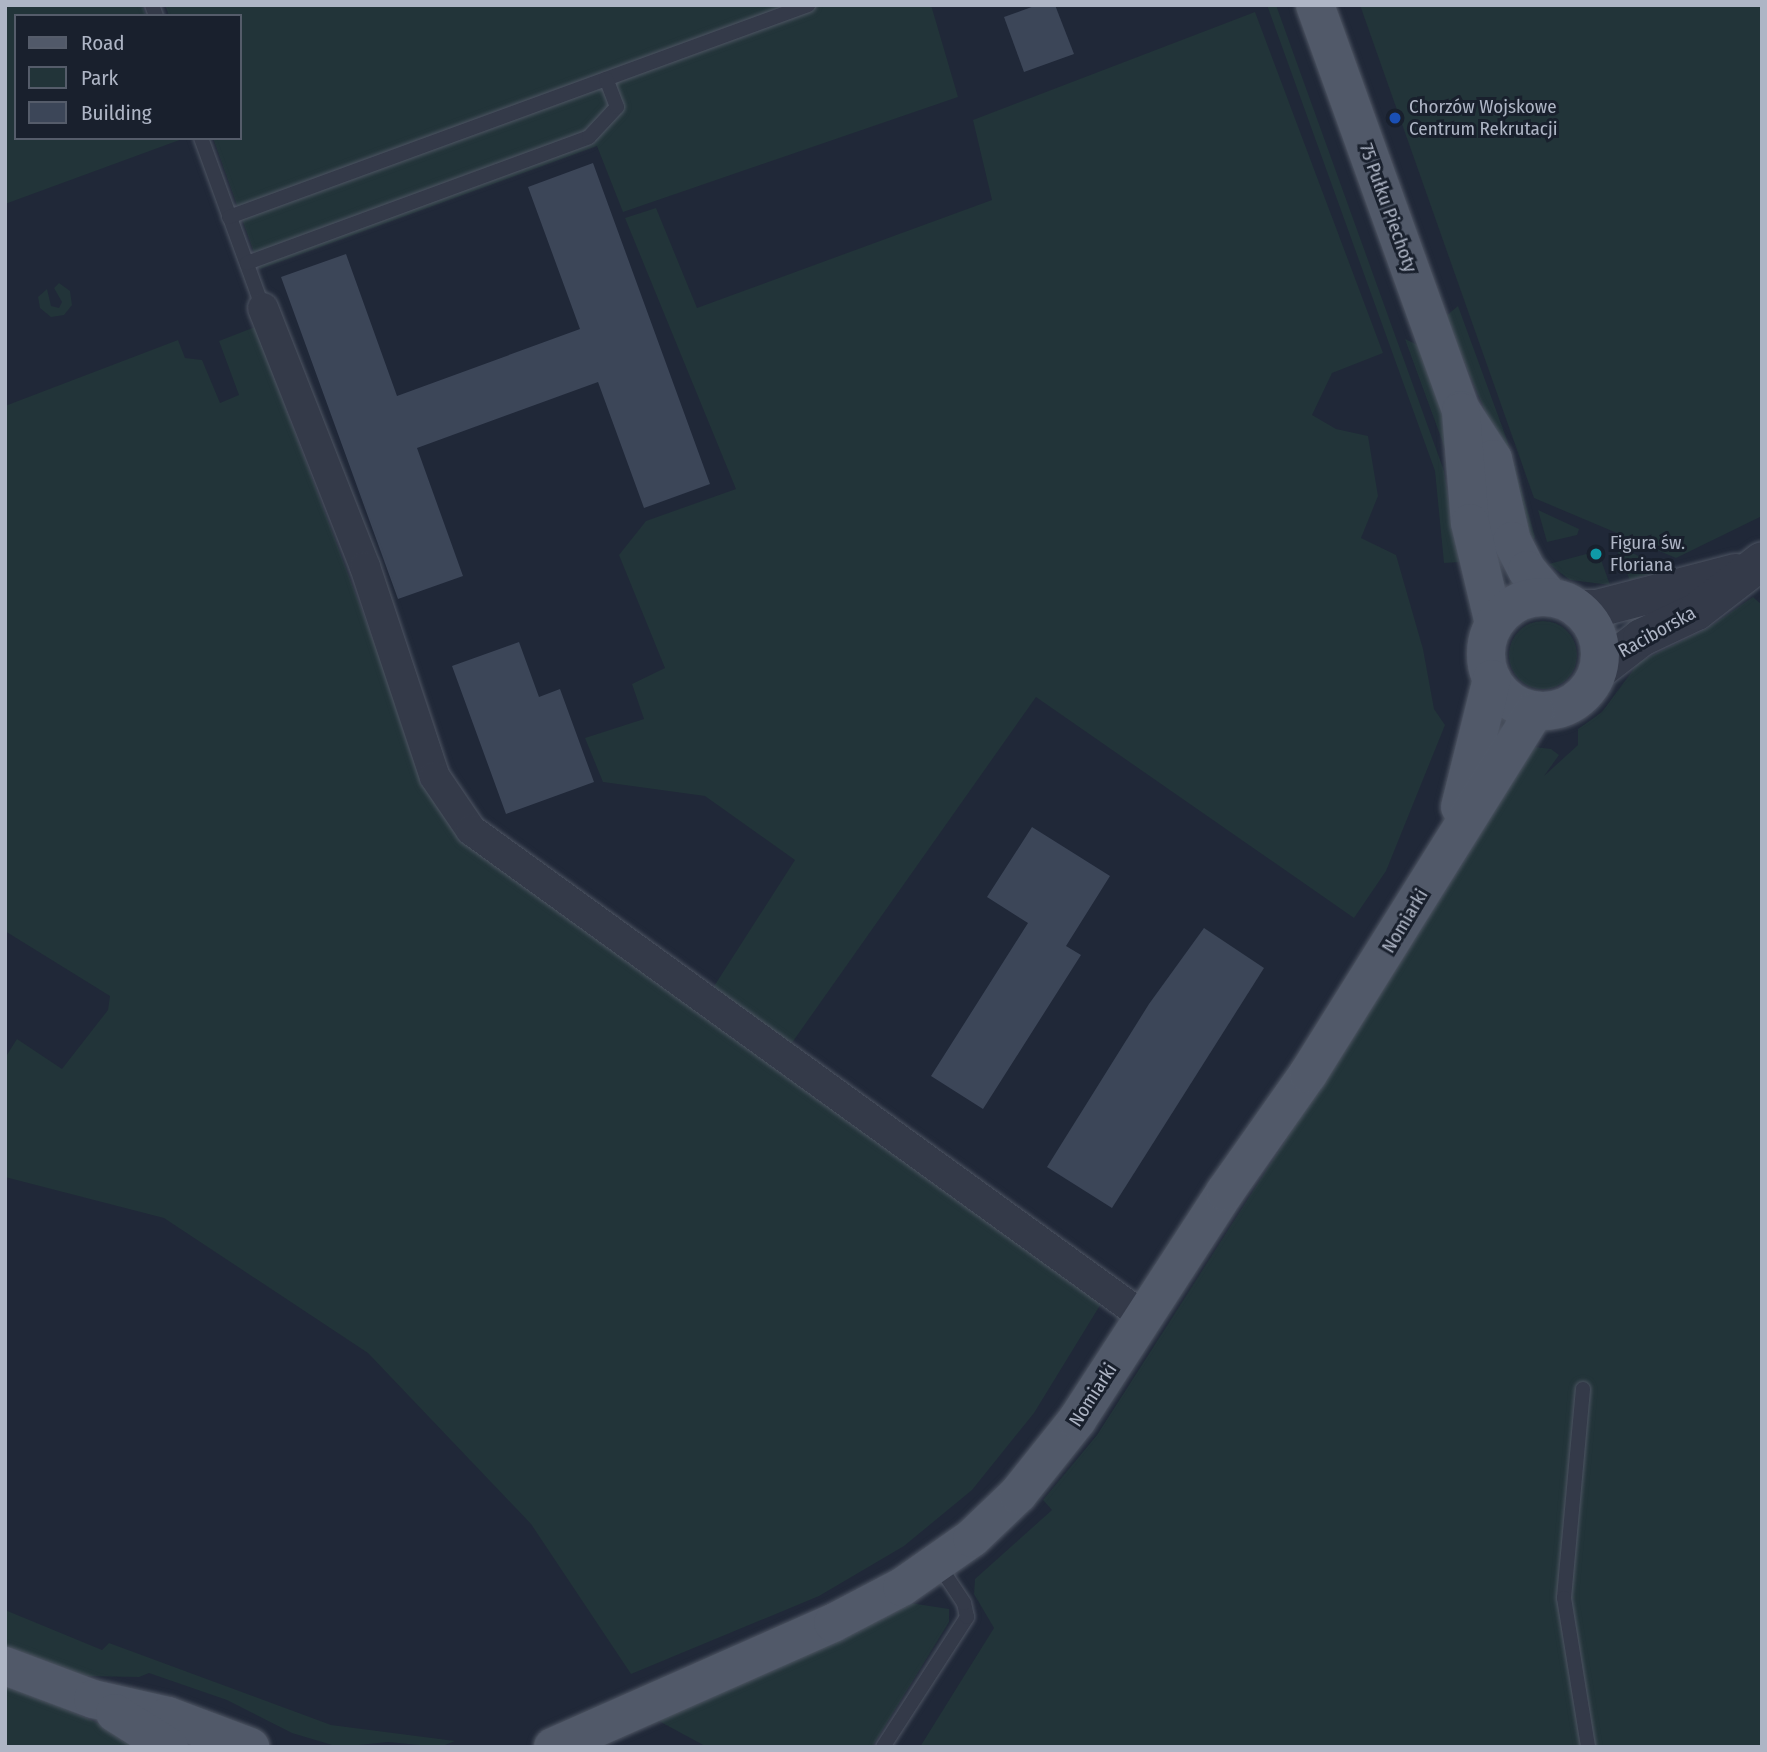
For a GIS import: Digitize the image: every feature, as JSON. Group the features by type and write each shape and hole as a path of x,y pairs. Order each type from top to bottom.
{"main road":[{"name":"75 Pułku Piechoty","path":"1315,5 1461,410 1493,459 1511,541 1564,603"},
{"name":"75 Pułku Piechoty","path":"1461,410 1470,523 1494,624"},
{"path":"1564,603 1595,630 1601,657 1598,670 1576,701 1558,710 1535,711 1517,705 1492,679 1487,652 1494,624 1512,606 1564,603"},
{"name":"Nomiarki","path":"1450,843 1492,679"},
{"name":"Nomiarki","path":"553,1747 833,1623 938,1564 994,1518 1041,1468 1308,1074 1535,711"},
{"path":"5,1666 93,1699 168,1716 250,1747"},
{"path":"93,1699 169,1747"}],"street":[{"path":"263,307 365,567 436,777 471,830 1144,1317"},
{"name":"Raciborska","path":"1564,603 1597,608 1756,564"},
{"name":"Raciborska","path":"1598,670 1641,637 1696,611 1756,564"}],"lane":[{"path":"229,217 808,5"},
{"path":"247,263 589,137 617,107 606,79"},
{"path":"202,140 263,307"},
{"path":"1583,1389 1564,1598 1588,1747"},
{"path":"883,1747 967,1617 964,1603 938,1564"}],"green space":[{"path":"5,5 142,5 145,14 14,14 14,140 180,140 5,204"},
{"path":"165,5 931,5 958,97 623,212 597,146 260,269 214,140 242,140 242,14 168,14"},
{"path":"1267,5 1276,5 1444,471 1459,562 1444,563 1435,471"},
{"path":"1360,5 1762,5 1762,516 1676,558 1534,498"},
{"path":"1255,12 1383,353 1332,373 1312,415 1336,429 1368,436 1378,496 1361,538 1396,555 1423,649 1434,709 1445,725 1386,871 1354,918 1036,697 789,1047 711,991 795,860 705,796 603,782 585,738 644,719 632,684 665,668 619,555 646,521 736,489 625,218 656,208 697,308 992,200 973,120"},
{"path":"59,283 70,291 72,305 64,315 51,317 40,308 38,297 47,289 51,306 59,308 62,302 54,288"},
{"path":"1458,306 1507,440 1535,537 1530,545 1501,448 1445,317"},
{"path":"255,327 434,802 467,844 1102,1302 1034,1413 972,1490 904,1546 819,1596 631,1674 531,1524 368,1353 164,1218 5,1177 5,1058 17,1039 62,1069 108,1010 110,996 5,931 5,406 178,340 185,358 202,360 220,403 239,395 219,341"},
{"path":"1405,339 1420,346 1437,389 1454,473"},
{"path":"1538,510 1579,529 1577,535 1547,542"},
{"path":"1621,548 1667,569 1630,580 1617,550"},
{"path":"1590,553 1600,557 1610,585 1570,580 1549,564"},
{"path":"1753,597 1762,605 1762,1747 920,1747 994,1628 974,1594 975,1579 1052,1510 1043,1500 1097,1435 1466,858 1526,746 1551,749 1559,755 1544,776 1578,745 1578,729 1602,712 1639,662 1708,628"},
{"path":"1543,621 1556,624 1567,631 1574,642 1577,655 1574,668 1567,679 1556,686 1543,689 1530,686 1519,679 1512,668 1509,655 1512,642 1519,631 1530,624"},
{"path":"910,1603 949,1609 949,1622 872,1747 707,1747 657,1720"},
{"path":"5,1610 102,1650 109,1643 331,1725 455,1741 440,1747 388,1742 339,1747 292,1733 227,1700 149,1673 139,1677 81,1676 5,1649"},
{"path":"5,1683 91,1720 146,1747 5,1747"}],"building":[{"path":"1037,5 1055,5 1074,54 1024,72 1004,17"},
{"path":"593,163 710,484 644,508 598,382 417,448 463,576 398,599 281,277 346,254 397,396 580,329 528,187"},
{"path":"519,642 539,697 560,689 594,782 506,814 452,666"},
{"path":"1032,827 1110,876 1066,946 1081,955 983,1109 931,1076 1028,923 987,897"},
{"path":"1204,928 1264,968 1112,1208 1047,1167 1149,1004"}],"place":[{"name":"Chorzów Wojskowe Centrum Rekrutacji","path":"1395,118"},
{"name":"Figura św. Floriana","path":"1596,554"}]}
